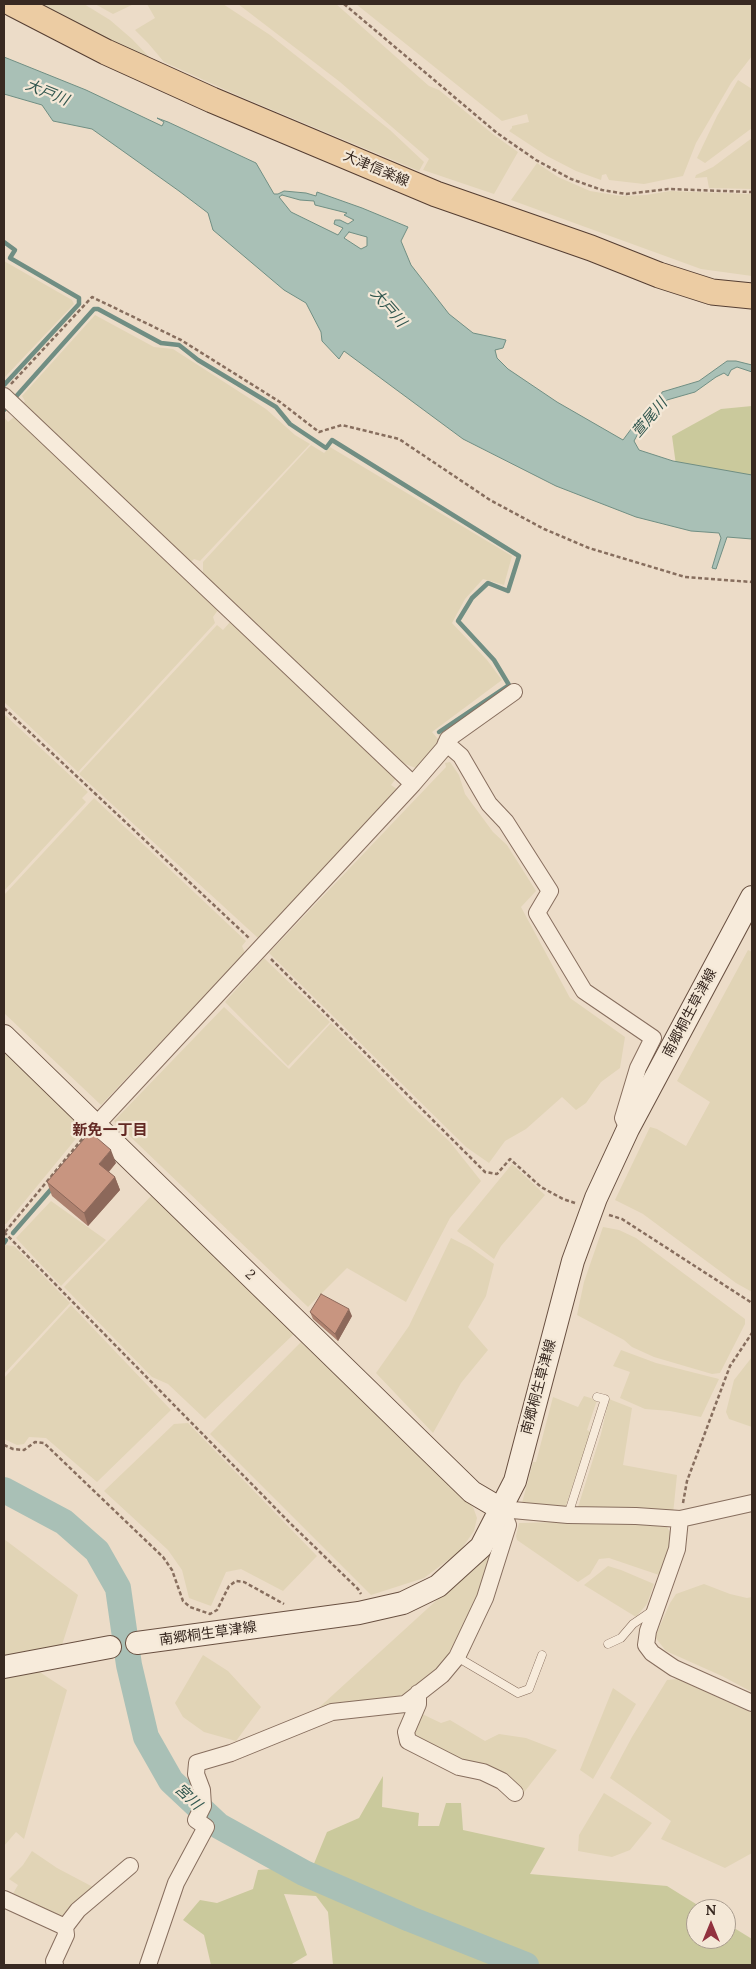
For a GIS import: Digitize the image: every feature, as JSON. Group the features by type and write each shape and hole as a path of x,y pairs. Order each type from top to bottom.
{"main road":[{"name":"大津信楽線","path":"13,4 106,52 212,100 436,194 591,248 659,275 712,292 752,296"},
{"name":"南郷桐生草津線","path":"137,1643 370,1611 403,1603 438,1586 481,1547 515,1481 573,1261 592,1209 628,1129 752,897"},
{"name":"2","path":"4,1036 472,1492 501,1509"},
{"path":"4,1667 110,1647"}],"street":[{"path":"7,391 413,784"},
{"path":"96,1125 413,784 444,748 448,739 514,692"},
{"path":"446,743 462,756 489,804 506,822 550,891 537,913 584,991 653,1038 638,1068 623,1118 628,1129"},
{"path":"148,1965 176,1883 206,1827 196,1820 203,1806 202,1790 196,1774 197,1763 231,1753 332,1712 405,1704 442,1675 457,1657 485,1598 508,1525 501,1509 568,1515 680,1519 752,1503"},
{"path":"680,1519 677,1550 648,1631 646,1645 652,1653 674,1668 752,1703"},
{"path":"418,1694 418,1704 406,1732 408,1741 459,1767 483,1772 502,1781 515,1793"},
{"path":"54,1965 66,1935 65,1927 78,1910 130,1866"},
{"path":"4,1900 65,1927"}],"lane":[{"path":"568,1515 605,1399 597,1397"},
{"path":"608,1644 621,1638 633,1624 658,1607"},
{"path":"457,1657 518,1693 529,1689 542,1656"}],"path":[{"path":"344,4 497,133 536,160 571,179 602,190 626,194 668,188 752,192"},
{"path":"7,391 92,297 181,340 280,402 318,432 342,425 399,439 490,500 544,530 589,548 685,577 752,582"},
{"path":"4,708 260,948 485,1172 497,1174 510,1159 541,1187 563,1199 622,1219 752,1303"},
{"path":"96,1125 80,1141 4,1232 290,1523 358,1589 370,1611"},
{"path":"680,1519 687,1481 712,1410 730,1366 752,1333"},
{"path":"4,1445 13,1449 24,1450 35,1442 44,1442 163,1557 172,1570 183,1601 190,1608 210,1614 217,1610 229,1586 236,1581 244,1582 287,1606 295,1622"}],"shaded area":[{"path":"40,4 84,4 110,20 153,61"},
{"path":"95,4 134,4 113,14"},
{"path":"147,4 223,4 270,35 390,130 424,162 419,171 239,96 164,62 135,30 155,18"},
{"path":"238,4 336,4 429,86 439,90 518,152 494,194 423,170 429,159 340,82"},
{"path":"356,4 752,4 752,56 731,83 696,143 683,176 644,184 609,180 606,174 602,175 601,180 576,171 547,156 509,131 512,126 529,122 527,114 502,121"},
{"path":"738,80 752,89 752,128 705,163 697,158 717,116"},
{"path":"752,138 752,189 709,188 707,177 695,178 696,175 713,167"},
{"path":"537,163 558,177 590,191 621,196 646,195 670,191 752,194 752,276 701,269 511,200"},
{"path":"4,261 72,300 74,304 4,378"},
{"path":"95,315 154,347 173,349 266,409 295,435 310,444 200,561 194,559 190,563 22,404 25,401 22,396"},
{"path":"4,417 8,422 14,417 218,610 213,617 215,623 78,772 4,702"},
{"path":"311,445 324,453 330,447 512,556 504,585 483,579 465,599 452,623 487,660 502,680 432,732 438,739 434,749 416,768 405,764 203,577 203,562"},
{"path":"231,621 397,777 391,785 397,789 258,938 79,774 217,625 223,630"},
{"path":"4,714 88,792 82,798 86,802 4,891"},
{"path":"450,762 459,775 465,794 493,832 507,845 536,891 521,907 570,998 625,1037 620,1068 601,1082 586,1103 576,1110 562,1097 526,1129 505,1141 489,1163 466,1147 269,953 446,767 445,763"},
{"path":"94,798 246,941 242,946 245,953 101,1105 4,1013 4,895"},
{"path":"748,950 752,952 752,1292 736,1283 643,1214 615,1200 650,1127 686,1146 710,1102 677,1081"},
{"path":"264,958 330,1022 288,1066 225,1002"},
{"path":"224,1007 289,1069 331,1023 450,1142 481,1181 450,1218 406,1302 347,1268 308,1307 114,1121"},
{"path":"4,1052 79,1123 79,1135 6,1224 4,1224"},
{"path":"512,1164 545,1195 501,1246 494,1259 457,1231"},
{"path":"152,1195 295,1333 205,1419 168,1384 152,1377 64,1287"},
{"path":"51,1201 106,1240 61,1286 16,1238"},
{"path":"603,1227 619,1230 636,1238 745,1319 745,1324 720,1373 712,1374 654,1357 632,1347 624,1340 577,1315 584,1282"},
{"path":"451,1238 471,1248 494,1264 486,1296 468,1327 488,1350 461,1383 433,1433 376,1373 409,1326"},
{"path":"5,1245 14,1246 70,1303 4,1374 4,1247"},
{"path":"71,1305 171,1410 97,1482 46,1438 29,1437 24,1444 17,1445 4,1439 4,1378"},
{"path":"301,1342 473,1507 477,1518 474,1531 460,1551 424,1578 371,1595 210,1434"},
{"path":"621,1350 656,1363 719,1379 701,1417 670,1411 645,1409 620,1398 630,1372 613,1366"},
{"path":"752,1357 752,1427 729,1419 726,1412 734,1380"},
{"path":"584,1396 597,1400 587,1430 591,1432 564,1511 522,1503 533,1462 536,1462 553,1397 578,1407"},
{"path":"609,1399 632,1408 623,1465 677,1475 673,1514 578,1507 601,1434"},
{"path":"188,1423 317,1556 283,1591 241,1569 226,1572 211,1606 189,1598 182,1570 168,1550 104,1491 174,1424"},
{"path":"595,1521 667,1527 674,1538 662,1576 609,1558 599,1559 590,1574 578,1582 517,1540 516,1536 519,1523"},
{"path":"4,1539 78,1595 61,1648 4,1658"},
{"path":"491,1549 495,1551 481,1593 464,1628 437,1672 402,1698 312,1714 438,1599 475,1569"},
{"path":"608,1566 654,1584 647,1604 636,1617 584,1585"},
{"path":"704,1584 730,1594 747,1598 752,1597 752,1692 722,1676 666,1651 655,1637 676,1594"},
{"path":"203,1655 228,1671 261,1707 236,1741 204,1732 183,1717 175,1703"},
{"path":"35,1669 67,1690 24,1839 16,1832 4,1846 4,1678"},
{"path":"677,1679 752,1713 752,1853 725,1868 661,1839 671,1821 610,1778 632,1737 667,1680"},
{"path":"613,1688 636,1704 593,1779 580,1770"},
{"path":"418,1712 441,1723 450,1720 485,1741 499,1734 526,1738 557,1750 522,1795 411,1733"},
{"path":"604,1793 652,1823 630,1850 612,1857 578,1851 579,1835"},
{"path":"32,1851 57,1868 93,1887 60,1918 11,1897 18,1885 9,1879 23,1865"}],"green space":[{"path":"752,406 752,479 676,465 672,436 721,409"},
{"path":"383,1776 382,1807 419,1813 418,1826 439,1826 446,1803 461,1803 463,1830 545,1848 530,1874 667,1886 688,1899 686,1899 686,1949 736,1949 736,1929 752,1939 752,1965 333,1965 328,1912 316,1896 284,1894 307,1955 290,1965 211,1965 204,1935 183,1920 200,1900 217,1903 253,1889 258,1870 313,1866 327,1832 359,1818"}],"water":[{"path":"4,57 86,90 162,126 164,122 157,118 168,122 256,163 274,194 284,191 316,196 317,192 408,227 401,241 411,265 449,314 473,333 506,340 503,348 495,350 497,358 508,369 557,402 623,440 643,413 661,396 662,392 699,381 727,361 752,365 752,372 737,367 731,370 728,376 724,373 695,392 667,400 641,428 634,441 639,450 673,461 752,475 752,539 727,537 716,569 712,568 721,538 719,533 691,531 636,517 556,486 463,439 344,351 339,359 322,341 321,332 306,303 284,290 213,230 208,213 179,191 92,129 53,121 42,105 4,94","holes":["282,195 300,200 314,201 315,205 347,213 344,215 354,220 348,224 335,220 334,224 343,228 338,235 291,212 279,197","349,232 367,237 367,246 361,249 344,238"]}],"building":[{"path":"90,1132 111,1150 99,1164 115,1177 84,1213 47,1182"},
{"path":"321,1294 349,1309 335,1334 310,1312"}],"waterway":[{"path":"4,242 15,250 10,258 79,298 79,304 4,385"},
{"path":"4,410 94,309 98,309 161,343 179,345 198,360 276,407 290,424 326,448 332,440 519,556 508,591 488,583 472,598 458,621 494,660 509,685 439,732"},
{"path":"13,1233 53,1187"},
{"name":"宮川","path":"4,1490 64,1522 97,1551 118,1588 129,1665 146,1737 171,1781 219,1826 304,1873 410,1919 526,1965"}],"district":[{"name":"新免一丁目","path":"110,1131"}],"water label":[{"name":"大戸川","path":"47,93"},
{"name":"大戸川","path":"388,308"},
{"name":"萱尾川","path":"650,418"}]}
